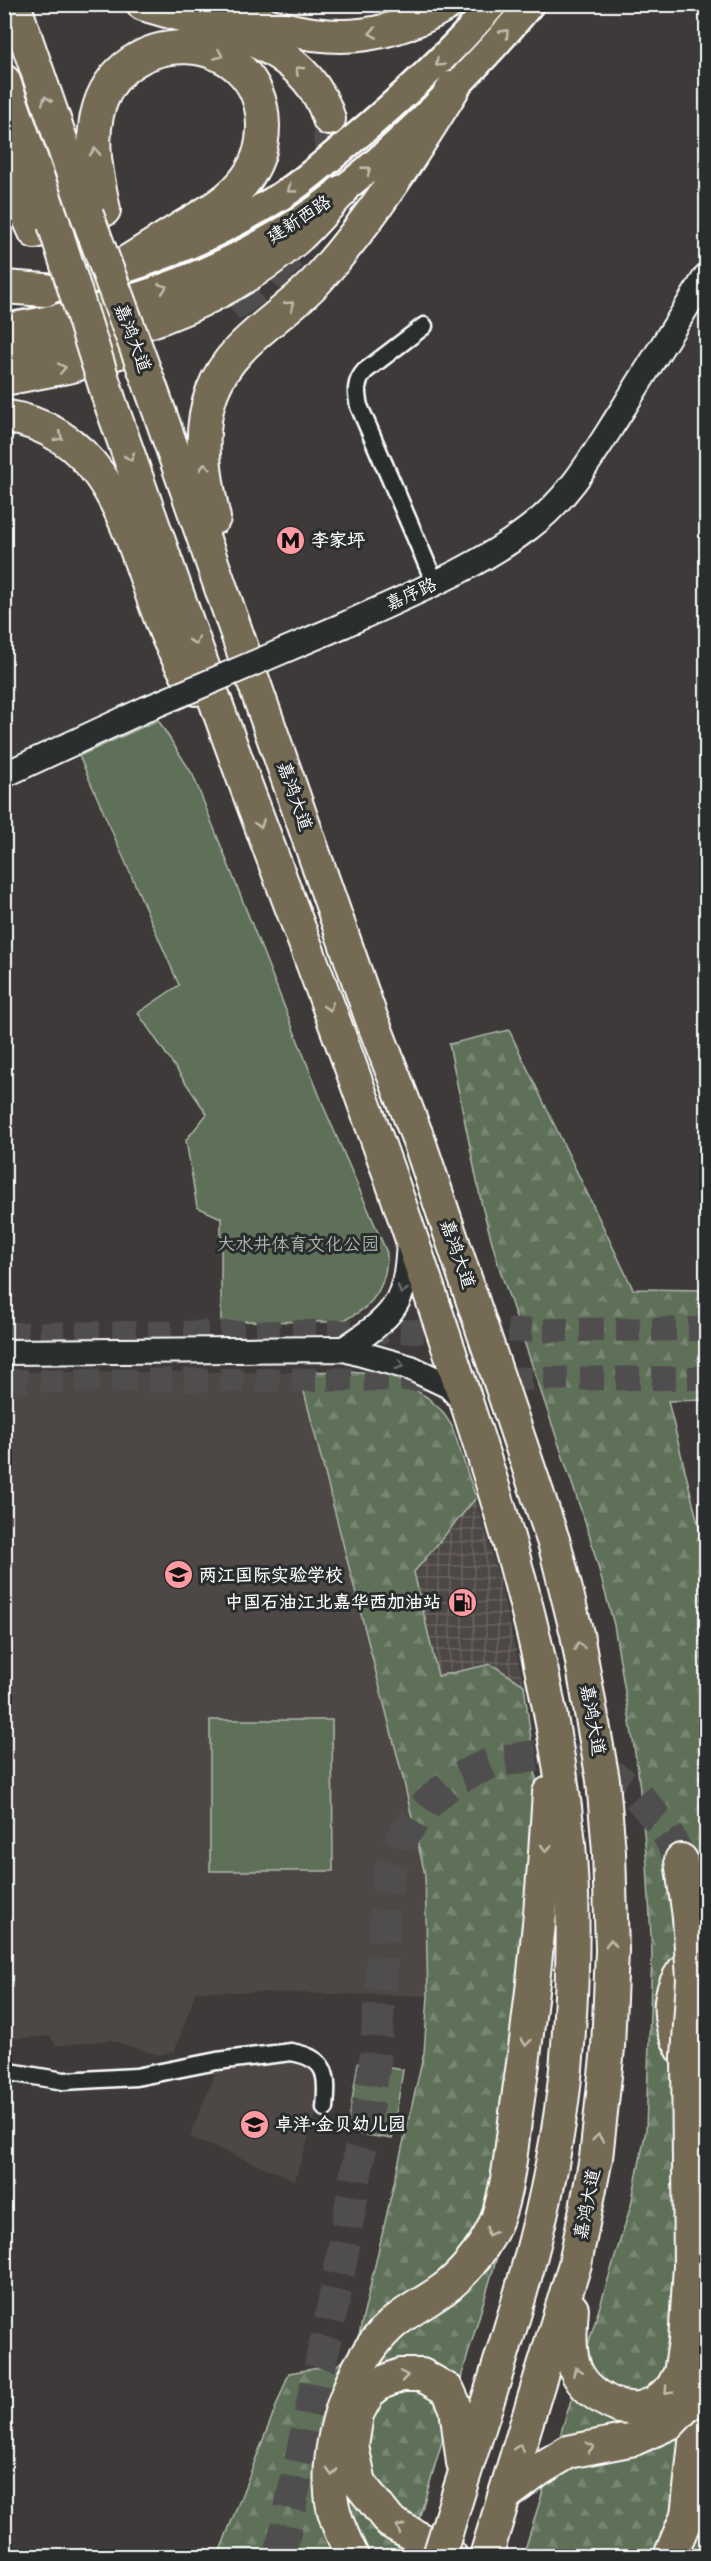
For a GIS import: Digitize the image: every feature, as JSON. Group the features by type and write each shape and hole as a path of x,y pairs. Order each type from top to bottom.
{"highway":[{"name":"嘉鸿大道","path":"14,4 95,212 152,388 466,1278 555,1546 577,1634 603,1780 609,1852 612,1950 609,2048 596,2158 575,2264 488,2550"},
{"path":"143,4 239,34 291,62 315,87 324,102 329,119"},
{"path":"208,4 285,30 333,37 388,30 423,17 447,4"},
{"path":"95,212 95,131 102,98 121,70 143,54 157,50 189,47 216,53 240,69 256,92 263,118 261,147 250,173 241,185 214,208 106,275"},
{"path":"4,81 44,228 87,331 246,787 375,1129 470,1408 514,1553 552,1726 570,1851 572,1950 568,2045 556,2152 534,2249 464,2475 446,2548 390,2522 360,2484 352,2446 357,2414 369,2392 381,2383 401,2375 422,2375 448,2390 456,2408 464,2475"},
{"path":"237,628 207,486 204,435 212,393 222,370 237,350 318,279 349,243 404,169 454,87"},
{"path":"4,163 44,228"},
{"path":"4,355 112,333 212,295 239,280 297,238 340,192"},
{"path":"4,287 45,290"},
{"path":"4,379 72,366 151,343 230,307"},
{"path":"4,416 33,424 57,435 79,450 95,466 119,508 170,640 246,787"},
{"path":"352,2556 339,2526 331,2493 338,2422 350,2387 368,2353 390,2326 450,2284 479,2253 496,2220 507,2177 538,1943 552,1726"},
{"path":"681,1860 689,1917 700,1966 706,2155"},
{"path":"700,1966 687,1965 677,1979 672,1993 671,2010 673,2028 706,2088"},
{"path":"575,2264 570,2337 574,2364 584,2386 599,2399 620,2407 637,2409 655,2403 672,2388 680,2373 685,2342 690,2266 688,2056 700,1966"},
{"path":"671,2555 687,2517 700,2397 706,2218"},
{"path":"504,2496 540,2469 568,2452 634,2439 670,2423 694,2398 706,2367"}],"main road":[{"name":"建新西路","path":"4,298 106,275 192,243 282,195 316,170 406,93 440,62 493,4"},
{"name":"建新西路","path":"4,328 116,303 160,290 201,274 294,224 340,192 384,156 454,87 530,4"}],"street":[{"name":"嘉序路","path":"4,775 146,709 344,625 435,583 501,547 530,528 559,501 584,469 706,276"},
{"path":"424,326 365,371 358,381 357,393 359,406 435,583"},
{"path":"344,1349 377,1327 392,1313 402,1294 407,1270 409,1232"},
{"path":"4,1352 344,1349 411,1368 449,1386 470,1408"},
{"path":"4,2071 64,2081 136,2077 217,2061 291,2052 314,2059 322,2066 326,2077 325,2108"}],"shaded area":[{"name":"两江国际实验学校","path":"5,1372 299,1372 404,1778 425,1875 428,1996 196,1991 175,2051 158,2055 110,2040 56,2046 50,2036 5,2039"},
{"name":"中国石油江北嘉华西加油站","path":"476,1498 498,1575 524,1685 491,1664 439,1676 414,1572"},
{"name":"卓洋·金贝幼儿园","path":"301,2062 310,2069 316,2078 317,2088 317,2111 295,2180 190,2137 217,2068"}],"green space":[{"name":"大水井体育文化公园","path":"158,720 193,775 326,1112 387,1253 384,1277 375,1296 360,1312 338,1322 221,1321 221,1218 197,1207 186,1140 207,1114 138,1013 179,985 79,756"},
{"path":"509,1030 633,1289 706,1290 706,1400 668,1401 706,1556 706,2556 523,2556 631,2205 646,2130 652,1954 647,1864 638,1771 614,1625 590,1537 499,1267 482,1206 449,1044"},
{"path":"350,1371 390,1375 427,1397 442,1411 452,1426 476,1498 414,1572 438,1676 491,1664 524,1685 539,1820 510,2213 408,2556 218,2556 289,2373 337,2365 350,2356 358,2339 424,2053 428,1996 425,1875 403,1778 299,1372"},
{"path":"210,1720 332,1720 333,1871 210,1871"},
{"path":"358,2063 403,2070 392,2139 347,2132"}],"tunnel":[{"path":"230,307 265,283 296,250 314,218 331,177 329,119"},
{"path":"4,1334 706,1329"},
{"path":"4,1381 706,1378"},
{"path":"280,2556 337,2286 375,2062 388,1878 402,1837 427,1804 454,1780 493,1762 542,1755 591,1763 631,1788 663,1825 681,1860"}],"place":[{"name":"李家坪","path":"290,540"},
{"name":"两江国际实验学校","path":"178,1575"},
{"name":"中国石油江北嘉华西加油站","path":"462,1602"},
{"name":"卓洋·金贝幼儿园","path":"254,2124"}]}
